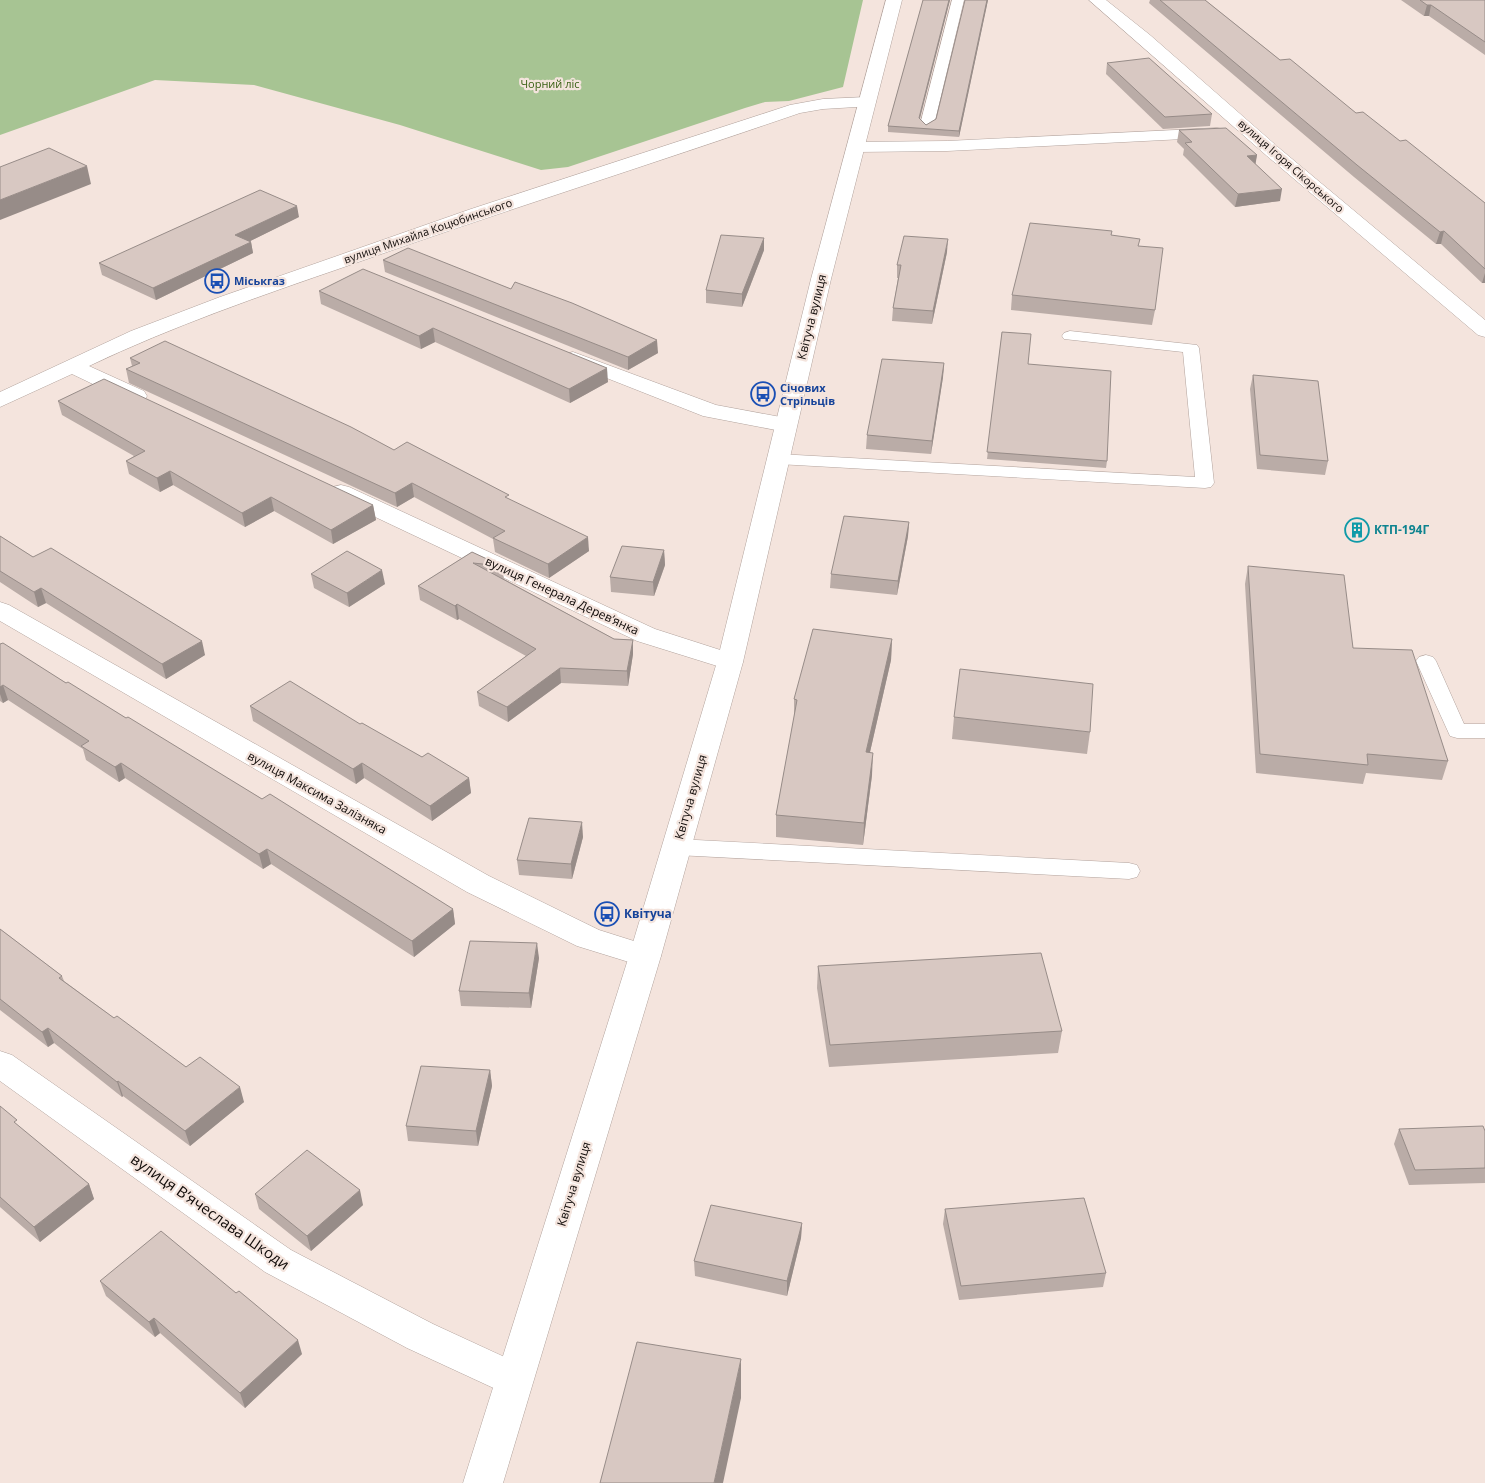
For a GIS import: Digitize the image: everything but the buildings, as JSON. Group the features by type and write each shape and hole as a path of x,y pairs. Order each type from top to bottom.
{"street":[{"name":"Квітуча вулиця","path":"483,1483 513,1379 645,956 730,662 786,425 894,0"},
{"name":"вулиця Ігоря Сікорського","path":"1097,0 1144,38 1250,132 1485,331"},
{"name":"вулиця Михайла Коцюбинського","path":"0,400 138,335 227,301 478,213 796,109 824,104 867,102"},
{"path":"856,146 947,146 1250,132"},
{"path":"337,262 364,273"},
{"path":"554,350 663,394 711,410 786,425"},
{"path":"72,366 153,404"},
{"name":"вулиця Генерала Деревʼянка","path":"323,484 646,636 730,662"},
{"name":"вулиця Максима Залізняка","path":"0,610 271,768 478,884 588,938 645,956"},
{"name":"вулиця Вʼячеслава Шкоди","path":"0,1064 278,1261 420,1336 513,1379"}],"lane":[{"path":"927,125 958,0"},
{"path":"778,459 1205,483 1191,348 1070,336"},
{"path":"1426,662 1457,732 1485,731"},
{"path":"677,847 1129,871"}],"green space":[{"name":"Чорний ліс","path":"0,0 863,0 843,87 789,101 765,102 568,167 541,170 400,125 254,85 155,80 0,135"}],"place":[{"name":"Міськгаз","path":"217,281"},
{"name":"Січових Стрільців","path":"763,394"},
{"name":"КТП-194Г","path":"1357,530"},
{"name":"Квітуча","path":"607,914"}]}
